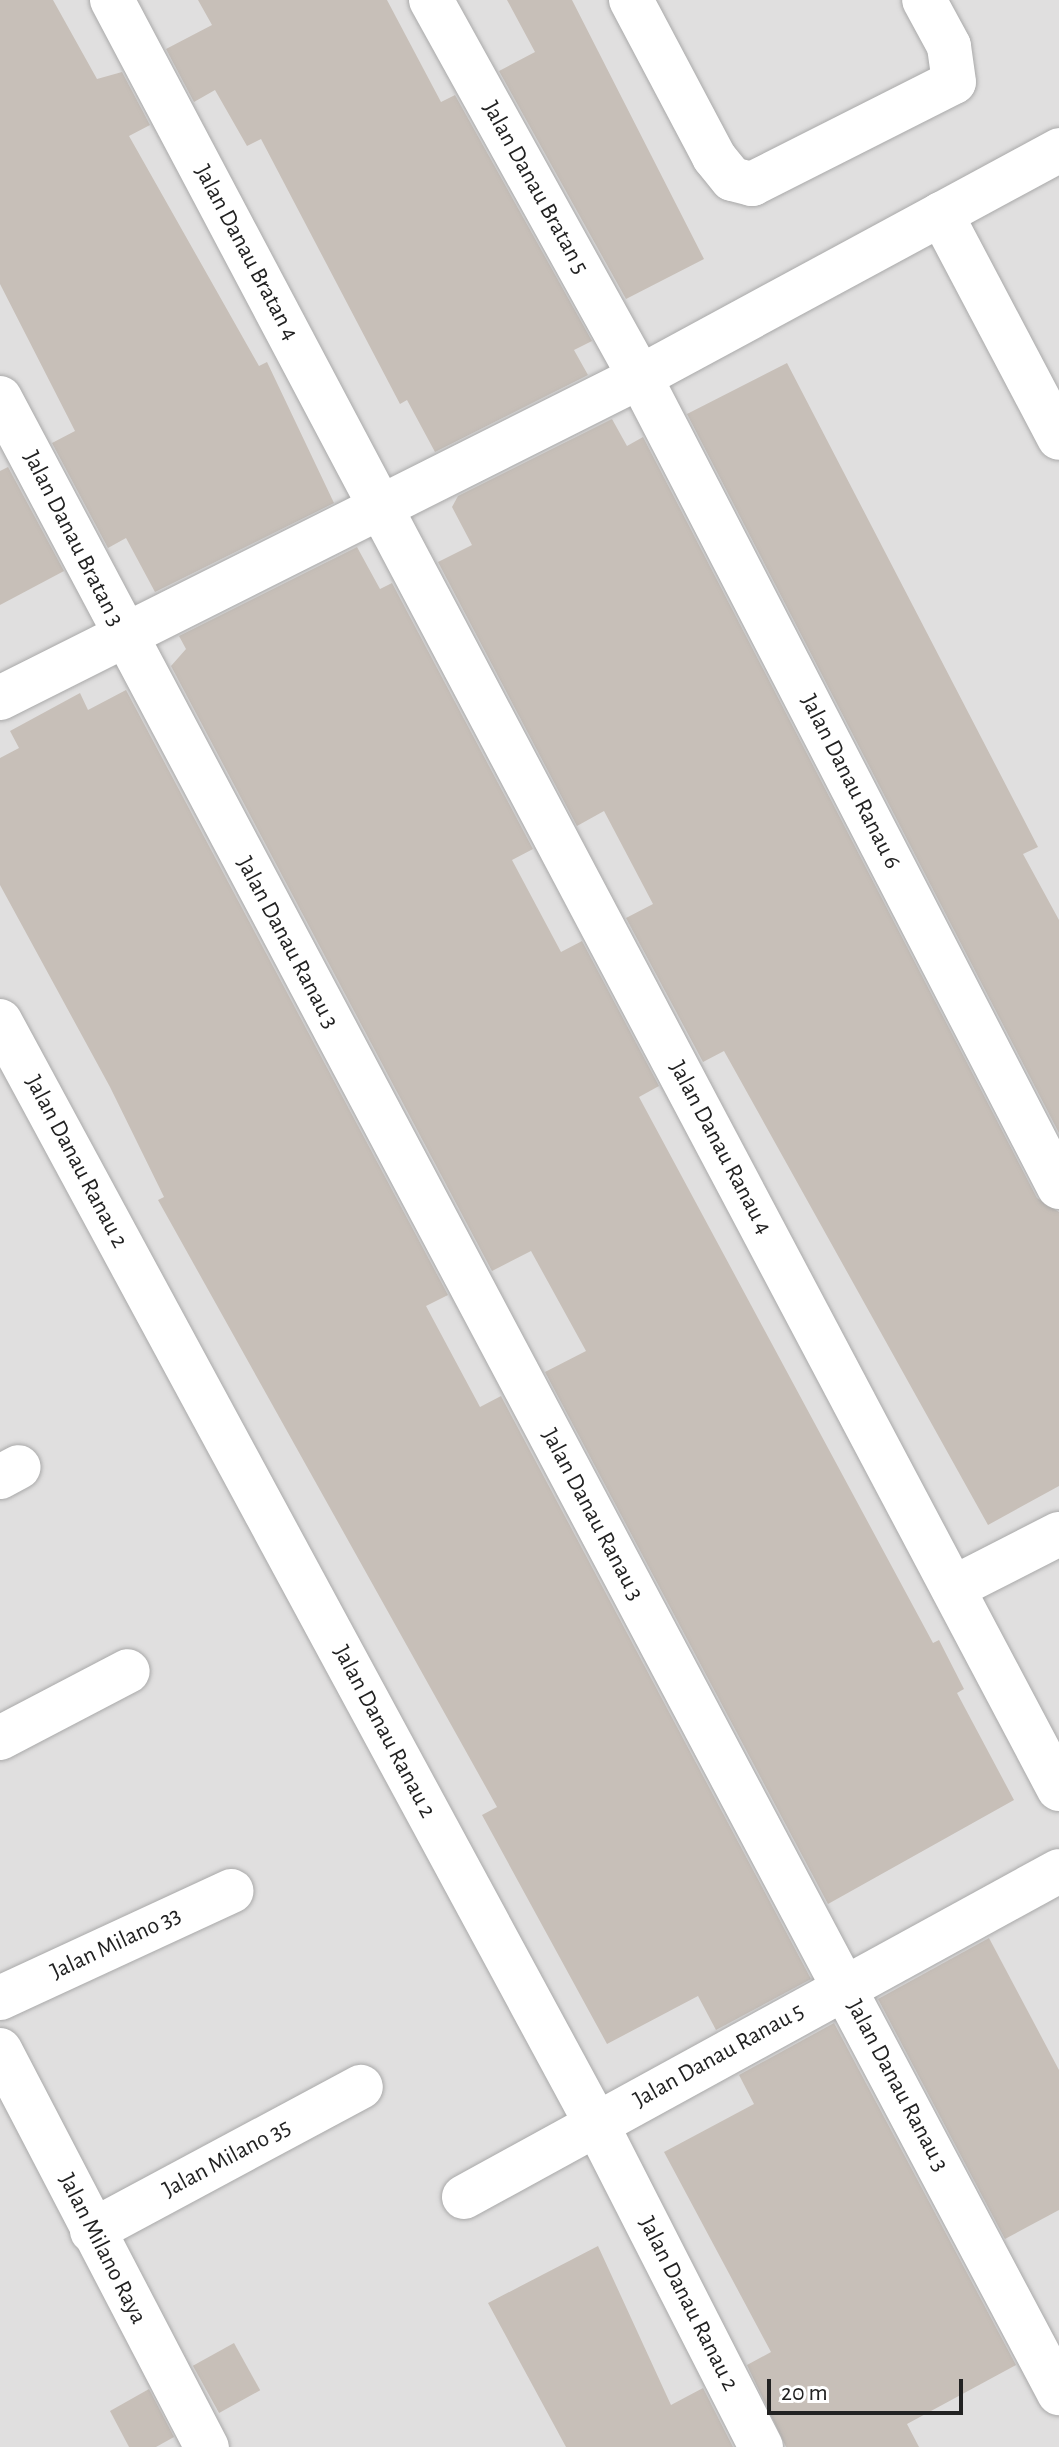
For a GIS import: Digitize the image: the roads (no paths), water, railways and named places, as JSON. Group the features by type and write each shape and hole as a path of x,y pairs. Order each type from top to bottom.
{"street":[{"name":"Jalan Danau Bratan 4","path":"112,0 380,506"},
{"name":"Jalan Danau Bratan 5","path":"431,0 640,377"},
{"path":"631,0 714,157 732,179 752,184 954,82 949,46 924,0"},
{"path":"0,698 640,377 1059,150"},
{"path":"941,214 1059,438"},
{"name":"Jalan Danau Ranau 6","path":"640,377 1059,1187"},
{"name":"Jalan Danau Bratan 3","path":"0,398 123,637"},
{"name":"Jalan Danau Ranau 4","path":"380,506 1059,1789"},
{"name":"Jalan Danau Ranau 3","path":"123,637 1059,2393"},
{"name":"Jalan Danau Ranau 2","path":"0,1021 597,2125 761,2447"},
{"path":"953,1588 1059,1534"},
{"path":"0,1738 128,1671"},
{"name":"Jalan Danau Ranau 5","path":"464,2197 843,1986 1059,1871"},
{"name":"Jalan Milano 33","path":"0,1998 232,1891"},
{"name":"Jalan Milano Raya","path":"0,2050 207,2447"},
{"name":"Jalan Milano 35","path":"92,2231 361,2087"}]}
